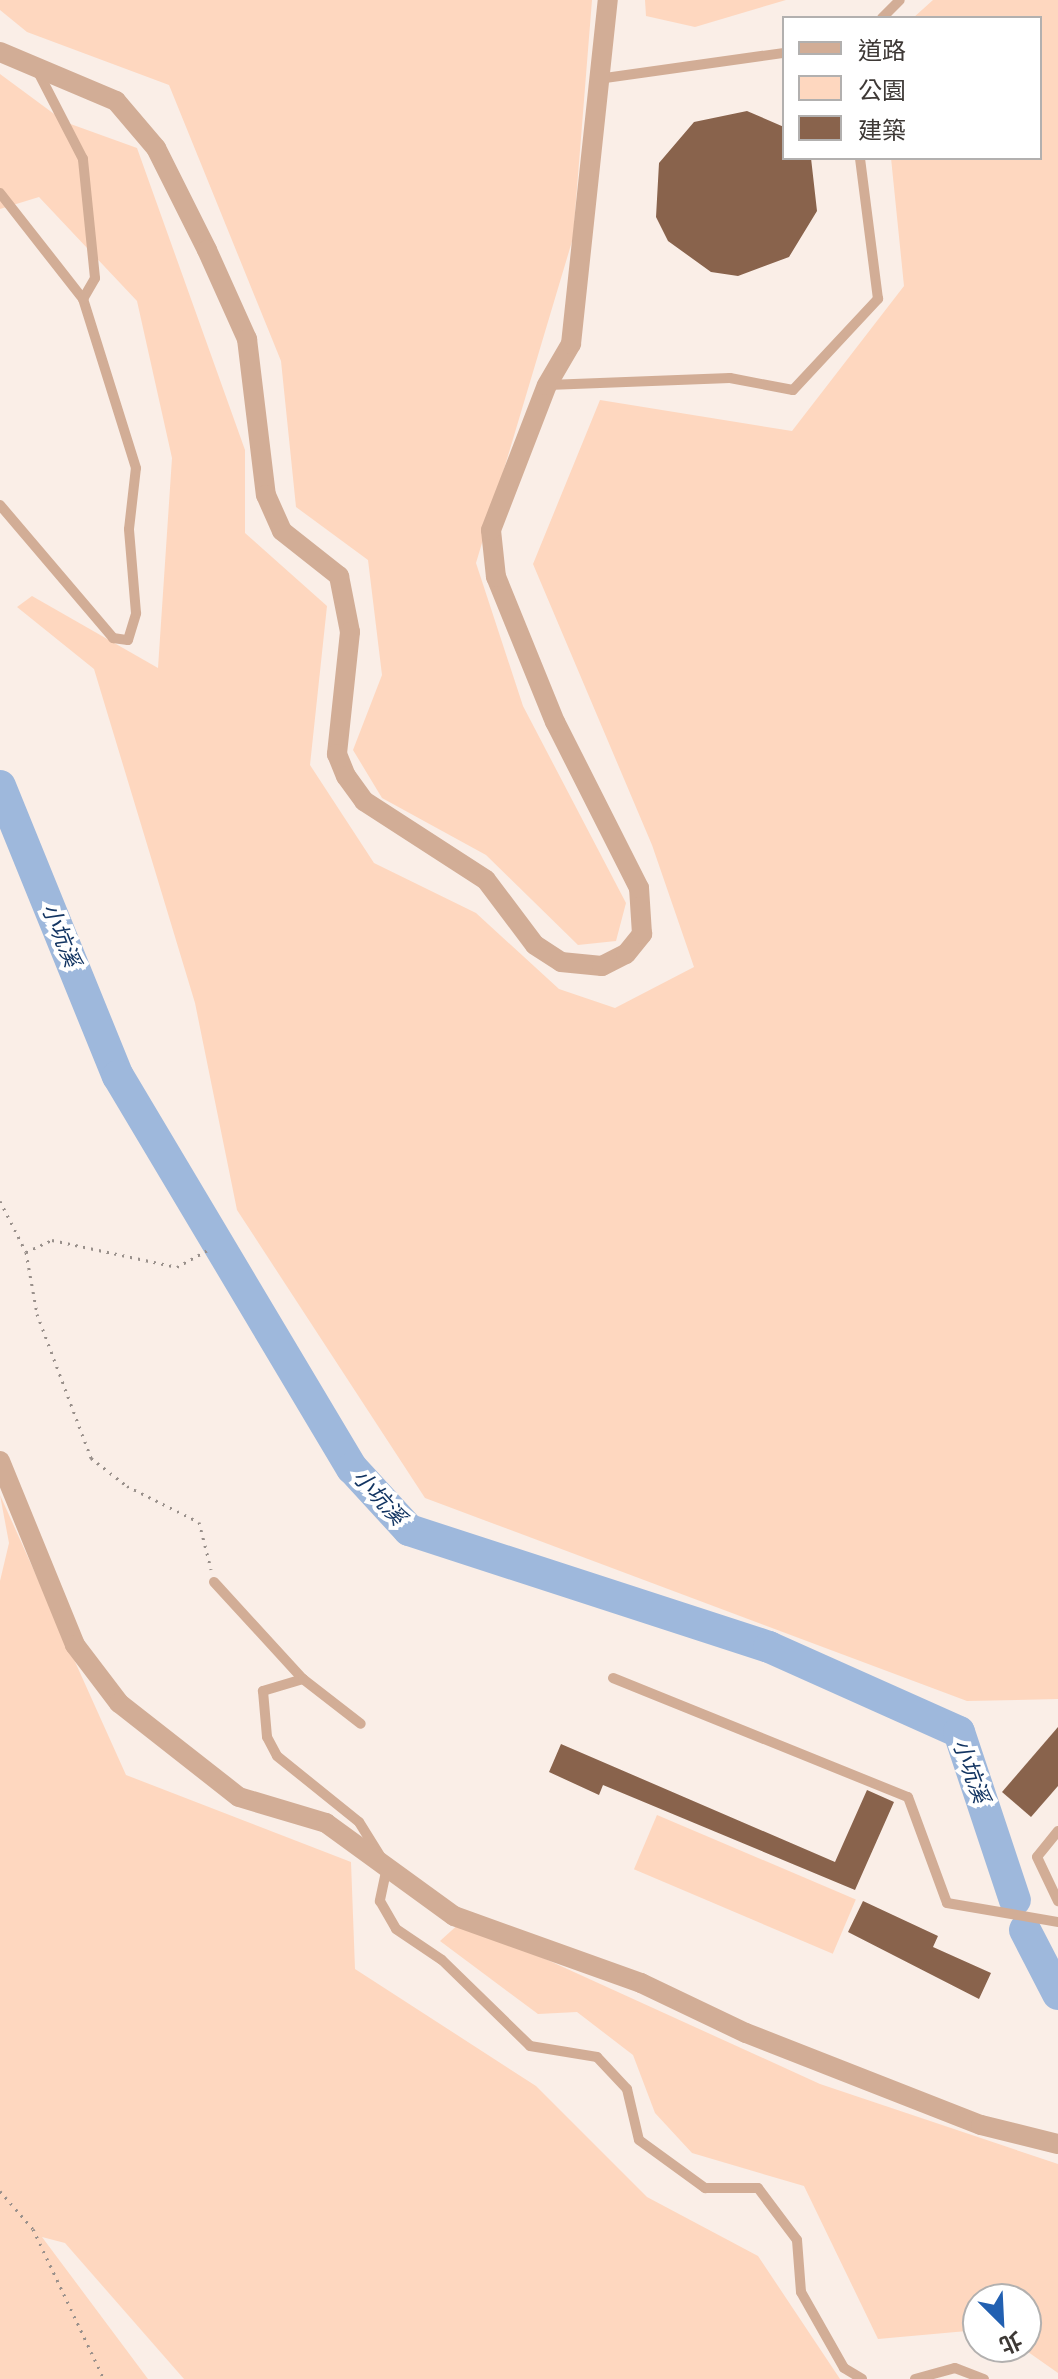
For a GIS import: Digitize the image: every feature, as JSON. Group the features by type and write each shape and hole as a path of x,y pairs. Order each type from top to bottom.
{"street":[{"path":"0,52 38,72 116,101 156,148 247,339 266,495 282,531 339,576 350,632 337,754 346,776 364,801 478,873 535,945 561,962 602,966 626,954 642,934 639,888 555,722 496,577 491,530 547,385 571,344 596,79 608,0"},
{"path":"0,1461 75,1645 119,1703 239,1797 326,1823 454,1916 641,1983 746,2033 981,2125 1058,2144"}],"lane":[{"path":"884,16 900,0"},
{"path":"596,79 782,53"},
{"path":"38,72 83,159 95,278 83,299"},
{"path":"547,385 730,378 793,390 878,299 860,160"},
{"path":"0,193 83,299 136,468 129,529 136,613 128,640 113,638 0,505"},
{"path":"214,1582 303,1679 361,1724"},
{"path":"613,1678 908,1797 947,1903 1058,1922"},
{"path":"303,1679 263,1691 267,1737 277,1756 359,1822 387,1867 380,1901 396,1929 442,1960 530,2046 597,2057 627,2089 639,2140 705,2188 758,2188 797,2240 801,2292 844,2368 862,2379"},
{"path":"1058,1831 1037,1857 1058,1901"},
{"path":"915,2379 955,2368 984,2379"}],"path":[{"path":"0,1201 26,1252 37,1314 91,1458 127,1486 199,1522 214,1582"},
{"path":"26,1252 52,1240 177,1267 210,1249"},
{"path":"0,2191 33,2229 104,2379"}],"green space":[{"path":"0,0 592,0 573,238 476,563 523,706 626,903 616,941 578,945 486,855 382,798 353,750 382,675 368,560 296,507 281,361 169,85 27,32 0,10"},
{"path":"645,0 786,0 695,27 646,16"},
{"path":"933,0 1058,0 1058,1699 967,1701 425,1498 237,1210 195,1003 94,669 17,607 32,596 158,668 172,458 137,301 39,197 0,209 0,74 65,122 137,148 245,450 245,533 327,606 310,765 374,863 476,913 559,989 615,1008 694,967 652,845 533,564 600,400 792,431 904,286 891,160 1042,160 1042,16 915,16"},
{"path":"0,1495 126,1775 351,1862 355,1969 536,2086 647,2197 758,2256 840,2379 184,2379 65,2243 42,2237 148,2379 0,2379 0,1581 9,1543"},
{"path":"657,1815 856,1899 833,1954 634,1869"},
{"path":"462,1921 820,2084 1058,2164 1058,2373 1042,2362 1042,2283 962,2283 962,2331 878,2339 804,2186 692,2153 655,2113 633,2055 577,2012 538,2014 440,1941"}],"building":[{"path":"747,111 782,126 782,160 811,160 817,211 789,257 738,276 711,272 668,241 656,217 659,163 694,122"},
{"path":"1058,1727 1058,1786 1031,1817 1002,1792"},
{"path":"561,1744 835,1862 867,1790 894,1802 855,1890 603,1785 599,1795 549,1772"},
{"path":"863,1901 938,1936 933,1947 991,1973 979,1999 848,1932"}],"waterway":[{"name":"小坑溪","path":"0,786 118,1076 352,1468 409,1530 769,1647 959,1732 1015,1900"},
{"name":"小坑溪","path":"1025,1930 1058,1994"}]}
